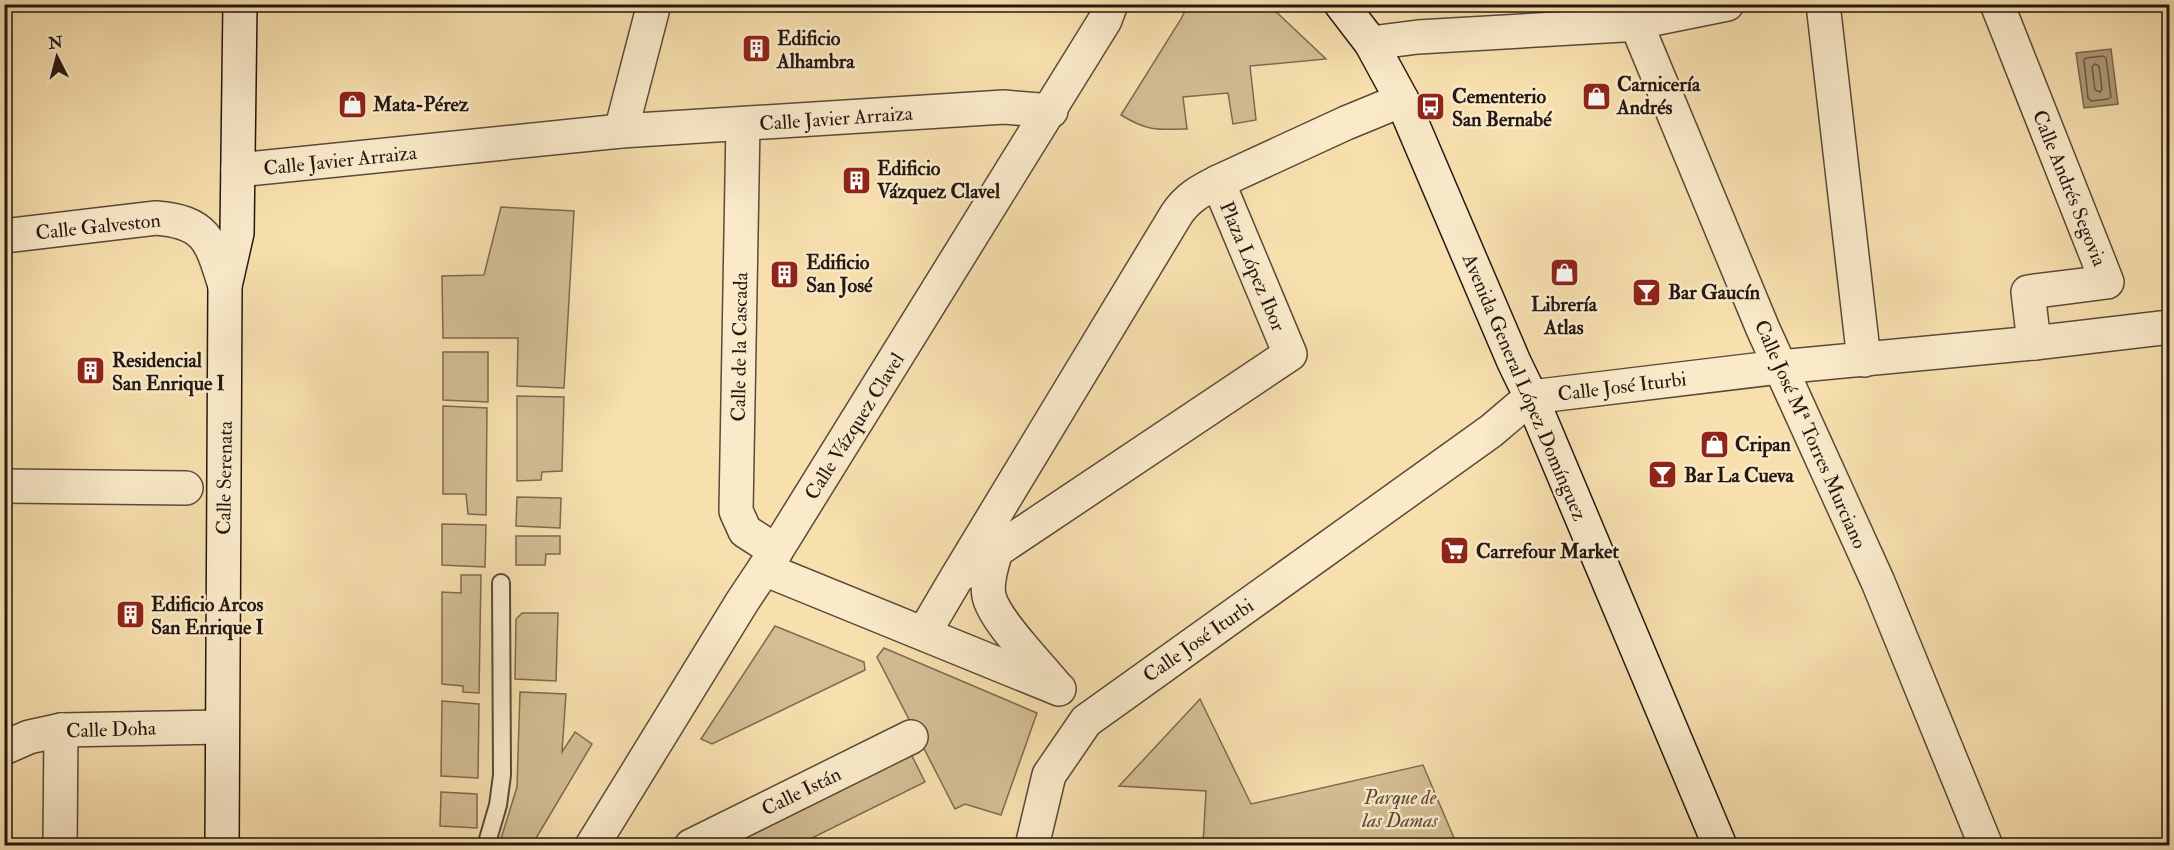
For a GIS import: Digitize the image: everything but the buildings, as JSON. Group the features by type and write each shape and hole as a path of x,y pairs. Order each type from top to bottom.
{"street":[{"name":"Calle Serenata","path":"222,846 225,286 237,233 240,4"},
{"path":"621,131 654,4"},
{"name":"Calle Vázquez Clavel","path":"592,846 742,602 1051,111 1105,20 1112,4"},
{"name":"Avenida General López Domínguez","path":"1341,4 1371,43 1402,100 1531,397 1720,846"},
{"path":"1371,43 1573,17 1636,23 1727,4"},
{"path":"1823,4 1864,360"},
{"name":"Calle Andrés Segovia","path":"1997,4 2107,282 2028,292 2034,343"},
{"name":"Calle José Mª Torres Murciano","path":"1636,23 1780,367 1878,582 1986,846"},
{"path":"1218,182 1402,100"},
{"name":"Calle Javier Arraiza","path":"238,170 621,131 1004,107 1051,111"},
{"name":"Calle de la Cascada","path":"743,124 736,511 745,531 770,560 924,633 1059,689"},
{"name":"Plaza López Ibor","path":"924,633 957,577 1185,201 1218,182 1290,354 957,577"},
{"name":"Calle Galveston","path":"4,236 156,218 174,219 206,235 215,253 225,286"},
{"name":"Calle José Iturbi","path":"1094,715 1491,431 1531,397 1780,367 2034,343 2169,327"},
{"path":"4,486 186,488"},
{"path":"996,551 990,571 989,596 1001,620 1059,689 1094,715 1049,775 1032,846"},
{"name":"Calle Doha","path":"4,748 29,736 61,730 221,727"},
{"path":"60,846 61,730"},
{"name":"Calle Istán","path":"691,846 911,737"}],"lane":[{"path":"486,846 493,827 502,775 501,583"}],"green space":[{"path":"1188,5 1269,5 1326,59 1250,66 1256,120 1233,124 1228,93 1183,97 1187,129 1145,127 1121,115"},
{"path":"501,207 574,211 564,388 517,386 518,338 443,338 442,276 484,275"},
{"path":"443,352 488,352 488,402 443,400"},
{"path":"517,396 564,397 562,471 542,472 541,480 517,481"},
{"path":"443,406 487,408 486,515 468,514 466,494 443,494"},
{"path":"517,497 561,498 560,528 516,526"},
{"path":"442,524 486,525 485,567 442,565"},
{"path":"516,536 560,536 560,554 546,554 545,565 516,565"},
{"path":"461,575 481,575 479,693 463,692 463,686 442,684 442,592 461,593"},
{"path":"522,613 558,613 556,681 515,679 516,619"},
{"path":"775,626 864,662 865,670 712,744 701,739"},
{"path":"884,648 1037,713 1001,815 965,804 955,809 877,657"},
{"path":"520,692 566,694 562,752 575,732 592,744 532,845 499,845 517,787"},
{"name":"Parque de las Damas","path":"1200,699 1251,804 1423,765 1457,845 1203,845 1206,791 1119,786"},
{"path":"442,701 479,704 478,778 441,776"},
{"path":"908,748 925,782 798,845 705,846"},
{"path":"441,792 477,794 477,828 440,826"}],"water":[{"path":"2111,49 2118,104 2084,108 2076,53"}],"place":[{"name":"Edificio Alhambra","path":"756,49"},
{"name":"Carnicería Andrés","path":"1596,96"},
{"name":"Mata-Pérez","path":"352,104"},
{"name":"Cementerio San Bernabé","path":"1431,107"},
{"name":"Edificio Vázquez Clavel","path":"856,180"},
{"name":"Librería Atlas","path":"1564,273"},
{"name":"Edificio San José","path":"785,274"},
{"name":"Bar Gaucín","path":"1647,292"},
{"name":"Residencial San Enrique I","path":"91,371"},
{"name":"Cripan","path":"1714,444"},
{"name":"Bar La Cueva","path":"1663,475"},
{"name":"Carrefour Market","path":"1455,551"},
{"name":"Edificio Arcos San Enrique I","path":"130,615"}]}
